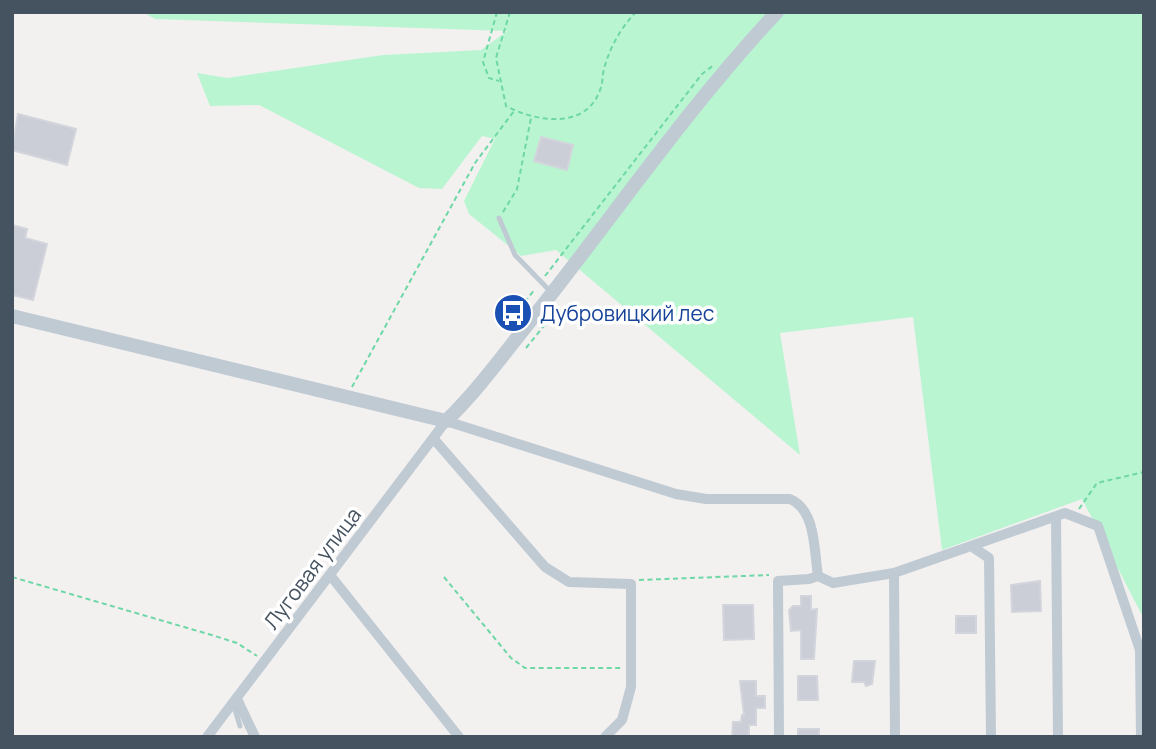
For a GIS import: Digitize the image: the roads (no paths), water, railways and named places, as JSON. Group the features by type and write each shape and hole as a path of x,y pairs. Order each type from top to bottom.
{"street":[{"path":"446,421 466,401 737,56 777,12"},
{"path":"12,316 446,421 676,494 706,499 790,499 801,504 807,513 818,576"},
{"name":"Луговая улица","path":"207,737 446,421"},
{"path":"433,438 545,567 569,582 631,584 631,687 622,720 605,737"},
{"path":"779,737 778,581 818,576 833,583 894,573 974,548 1065,513 1098,526 1140,650 1142,737"},
{"path":"1056,516 1058,737"},
{"path":"974,548 989,558 991,737"},
{"path":"894,573 895,737"},
{"path":"330,575 459,737"},
{"path":"235,701 255,737"}],"lane":[{"path":"499,218 515,255 552,293"},
{"path":"235,701 240,726"}],"place":[{"name":"Дубровицкий лес","path":"513,313"}]}
